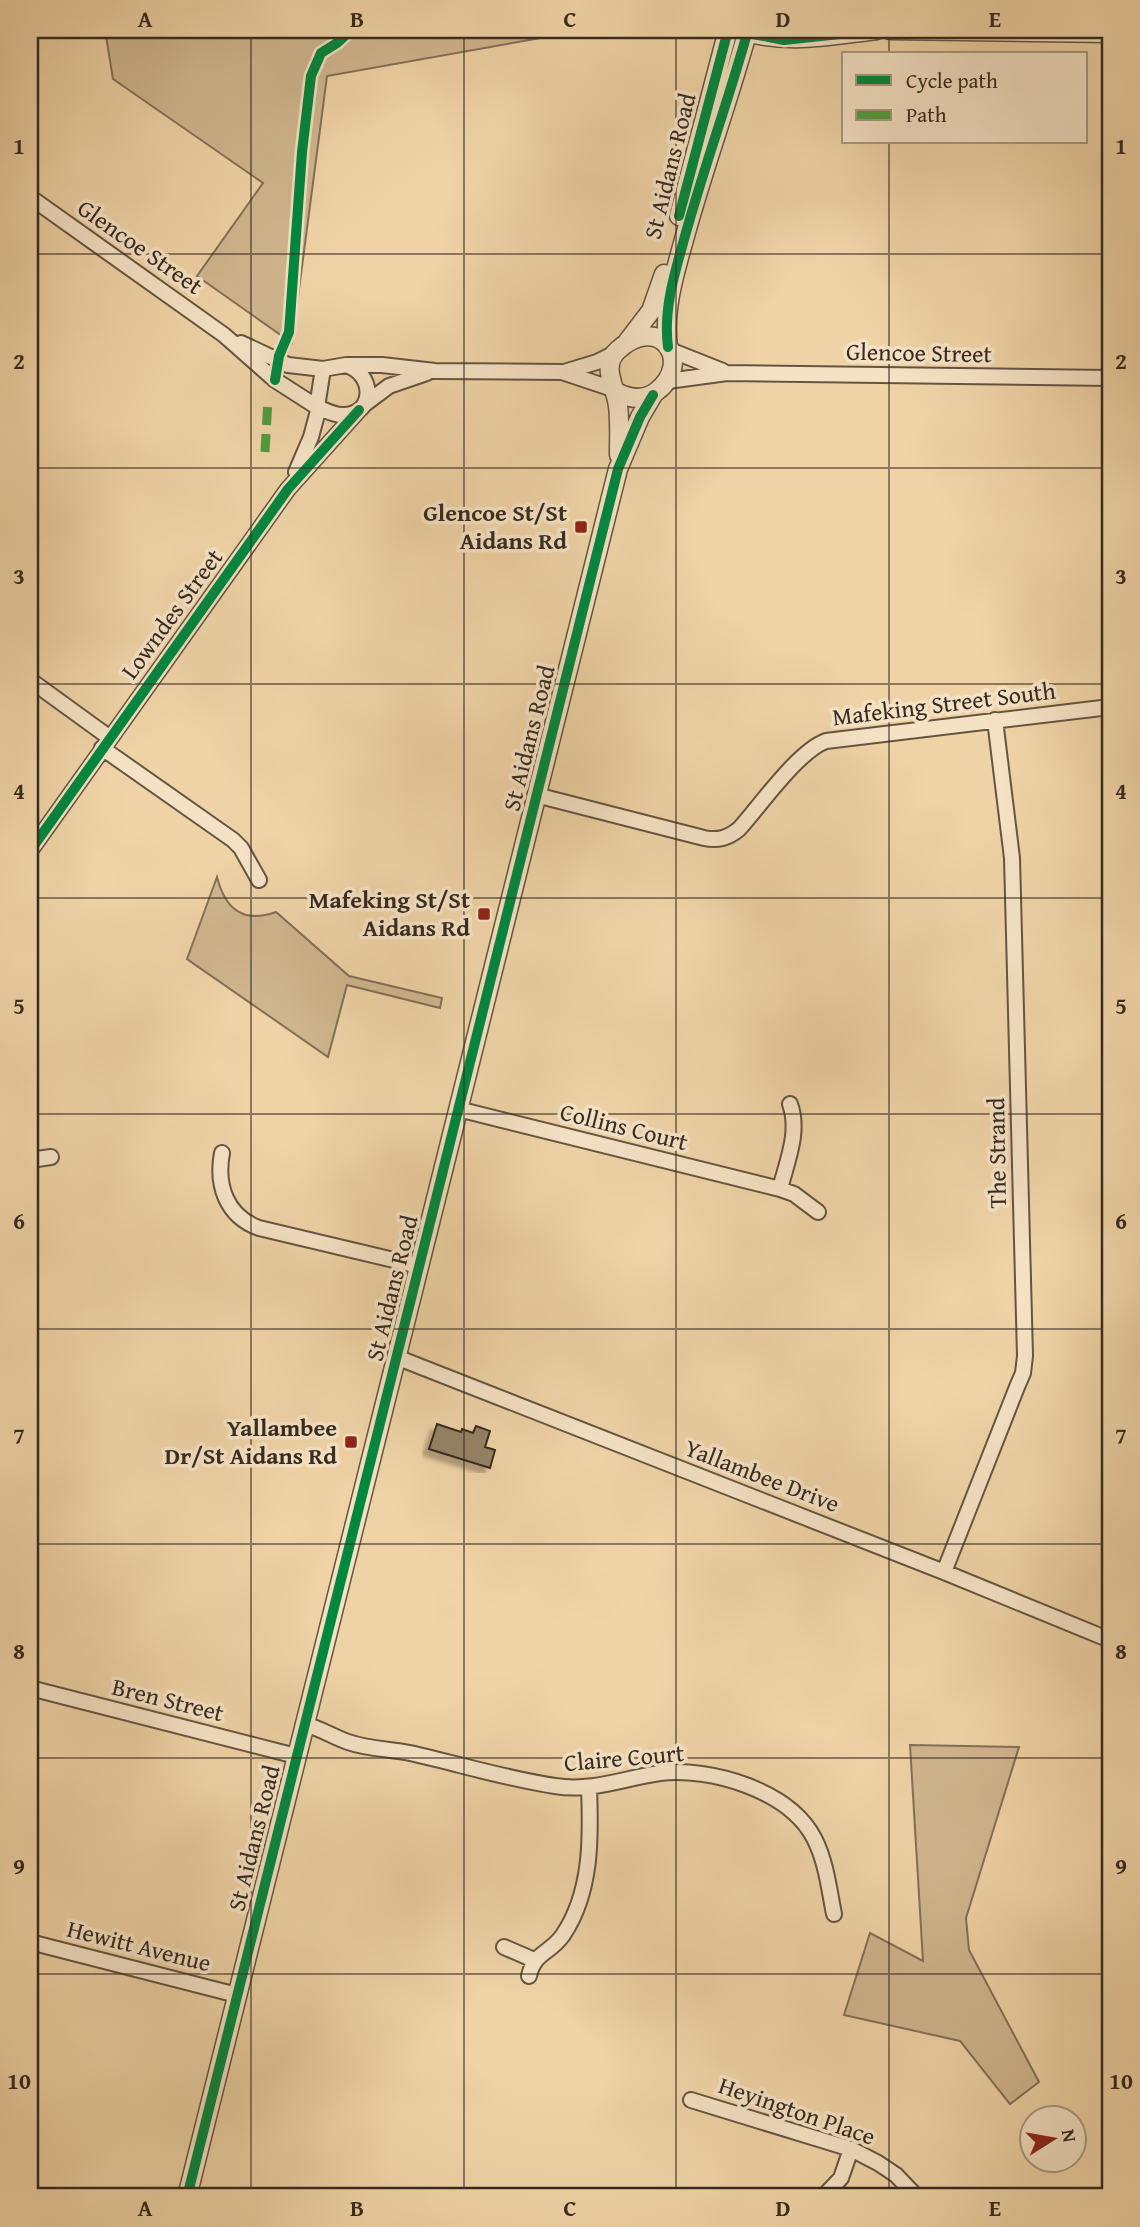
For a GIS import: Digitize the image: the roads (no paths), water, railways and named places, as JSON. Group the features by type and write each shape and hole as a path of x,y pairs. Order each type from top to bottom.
{"street":[{"name":"St Aidans Road","path":"628,341 651,311 659,292 728,30"},
{"path":"744,31 784,40 877,30"},
{"path":"890,30 1110,33"},
{"name":"St Aidans Road","path":"669,349 667,315 677,265 744,31"},
{"name":"Glencoe Street","path":"30,197 225,335 275,380 318,407"},
{"name":"Glencoe Street","path":"225,335 288,365 323,369"},
{"path":"435,371 389,386 362,407 344,415 318,407 323,369 346,365 382,365 435,371 562,372 594,363 613,354 628,341 647,335 661,340 669,349 673,368 668,381 653,395 635,398 562,372"},
{"name":"Glencoe Street","path":"669,349 727,373"},
{"path":"613,354 610,373 615,391"},
{"path":"346,365 366,379 368,396 362,407"},
{"name":"Glencoe Street","path":"668,381 727,373 1110,378"},
{"name":"St Aidans Road","path":"615,391 619,417 618,469"},
{"name":"St Aidans Road","path":"187,2197 618,469 640,417 653,395"},
{"name":"Lowndes Street","path":"288,489 305,453 318,407"},
{"name":"Lowndes Street","path":"30,851 288,489 362,407"},
{"path":"30,680 106,743 233,840 241,848 259,880"},
{"name":"Mafeking Street South","path":"536,795 717,839 732,835 739,829 803,755 818,744 837,739 1110,707"},
{"name":"The Strand","path":"944,1572 1020,1380 1024,1356 1012,858 995,720"},
{"path":"780,1189 794,1134 794,1115 790,1104"},
{"name":"Collins Court","path":"458,1109 780,1189 808,1203 818,1212"},
{"path":"222,1153 220,1166 224,1196 231,1209 246,1223 419,1266"},
{"path":"30,1160 51,1157"},
{"name":"Yallambee Drive","path":"396,1357 1110,1640"},
{"name":"Bren Street","path":"30,1688 296,1756"},
{"name":"Claire Court","path":"304,1724 356,1744 558,1787 589,1787 678,1772 718,1778 770,1796 793,1810 814,1838 822,1858 834,1914"},
{"path":"529,1976 534,1960 554,1946 563,1935 584,1884 590,1843 589,1787"},
{"name":"Hewitt Avenue","path":"30,1942 237,1995"},
{"path":"504,1947 534,1960"},
{"name":"Heyington Place","path":"691,2100 851,2149 896,2175 917,2197"},
{"path":"823,2197 841,2178 851,2149"}],"place":[{"name":"Glencoe St/St Aidans Rd","path":"581,527"},
{"name":"Mafeking St/St Aidans Rd","path":"484,914"},
{"name":"Yallambee Dr/St Aidans Rd","path":"351,1442"}]}
